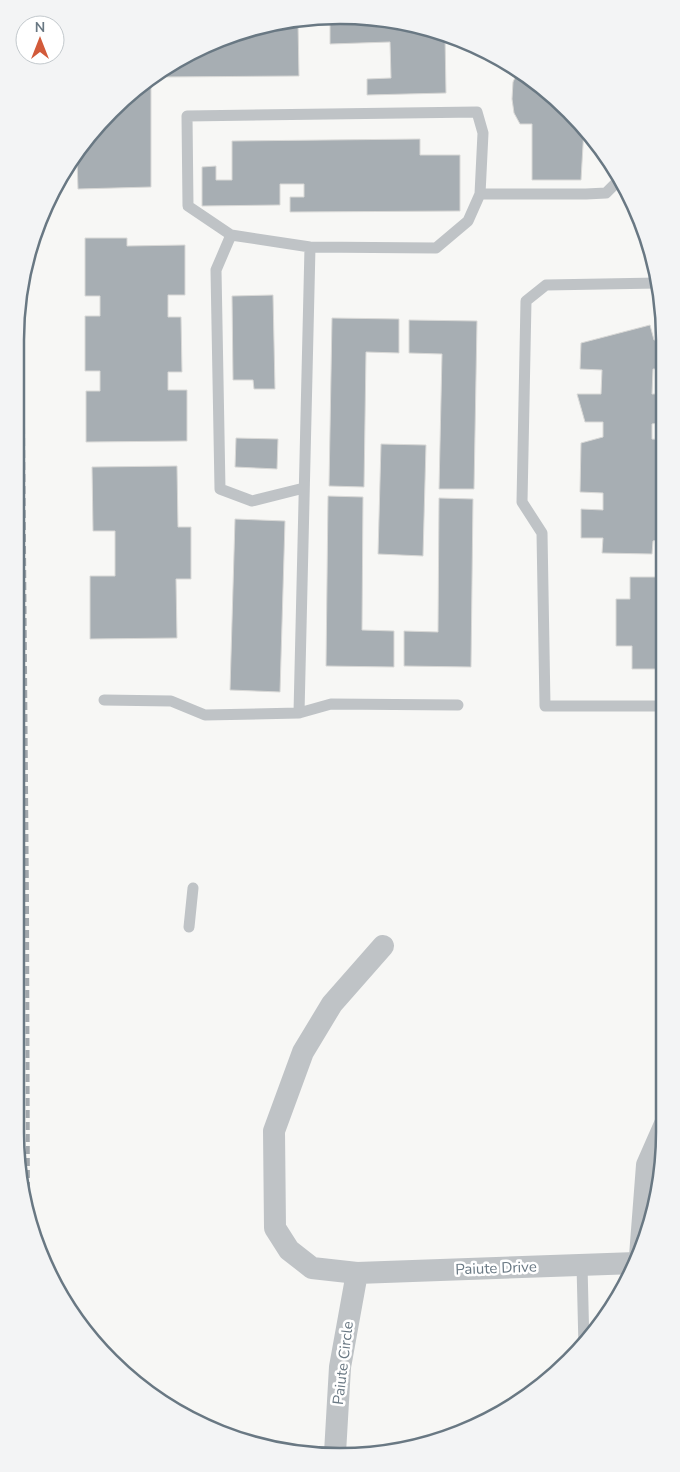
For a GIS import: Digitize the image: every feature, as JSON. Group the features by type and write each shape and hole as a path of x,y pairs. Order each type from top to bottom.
{"street":[{"name":"Paiute Drive","path":"383,946 332,1004 302,1052 274,1131 274,1228 289,1250 312,1268 356,1273 628,1262"},
{"path":"643,1222 647,1166 656,1145"},
{"name":"Paiute Circle","path":"335,1448 340,1367 356,1273"}],"lane":[{"path":"477,112 483,133 480,194 468,221 436,248 310,247 231,235 188,206 187,116 477,112"},
{"path":"480,194 606,193 615,184"},
{"path":"231,235 216,270 220,489 252,501 304,488"},
{"path":"299,713 310,247"},
{"path":"651,283 546,285 526,301 522,502 542,533 545,706 656,706"},
{"path":"104,700 171,701 205,715 299,713 331,704 458,705"},
{"path":"189,927 193,888"},
{"path":"582,1264 584,1334"}],"building":[{"path":"330,24 381,26 445,42 446,93 367,95 367,79 391,78 390,42 330,44"},
{"path":"298,26 299,76 164,77 200,56 219,48 258,35"},
{"path":"515,77 533,89 564,116 583,138 581,180 532,180 532,124 520,124 514,113 512,99 513,82"},
{"path":"151,86 151,187 78,189 77,164 89,147 116,116"},
{"path":"420,139 420,155 460,155 460,211 290,212 290,197 304,197 304,184 280,184 280,205 202,206 202,167 216,166 216,180 232,180 232,141"},
{"path":"85,238 127,238 127,246 185,245 185,295 168,295 168,317 181,317 182,372 168,372 168,390 187,390 187,441 86,442 86,391 100,391 100,371 85,371 85,316 100,316 100,296 85,296"},
{"path":"273,295 275,389 254,389 253,380 233,380 232,296"},
{"path":"332,318 399,319 399,353 366,352 364,487 329,486"},
{"path":"409,320 477,321 474,489 439,489 442,354 409,353"},
{"path":"650,325 654,340 656,340 656,369 653,369 652,394 656,394 656,423 652,424 652,439 656,439 656,540 653,541 652,554 602,553 603,538 581,538 581,509 603,510 603,493 580,492 581,443 603,437 603,422 585,422 577,394 601,394 602,370 580,369 581,343"},
{"path":"236,438 278,439 277,469 235,467"},
{"path":"381,444 426,445 423,556 378,554"},
{"path":"177,466 178,527 191,527 191,579 176,579 177,638 90,639 90,576 115,576 115,531 93,531 92,467"},
{"path":"328,496 363,497 362,630 394,631 394,667 326,666"},
{"path":"439,498 473,499 471,667 404,666 404,631 438,632"},
{"path":"235,519 285,521 280,692 230,690"},
{"path":"630,577 656,577 656,669 632,669 632,646 616,646 616,599 630,599"}],"railway":[{"path":"24,545 28,1183"}]}
